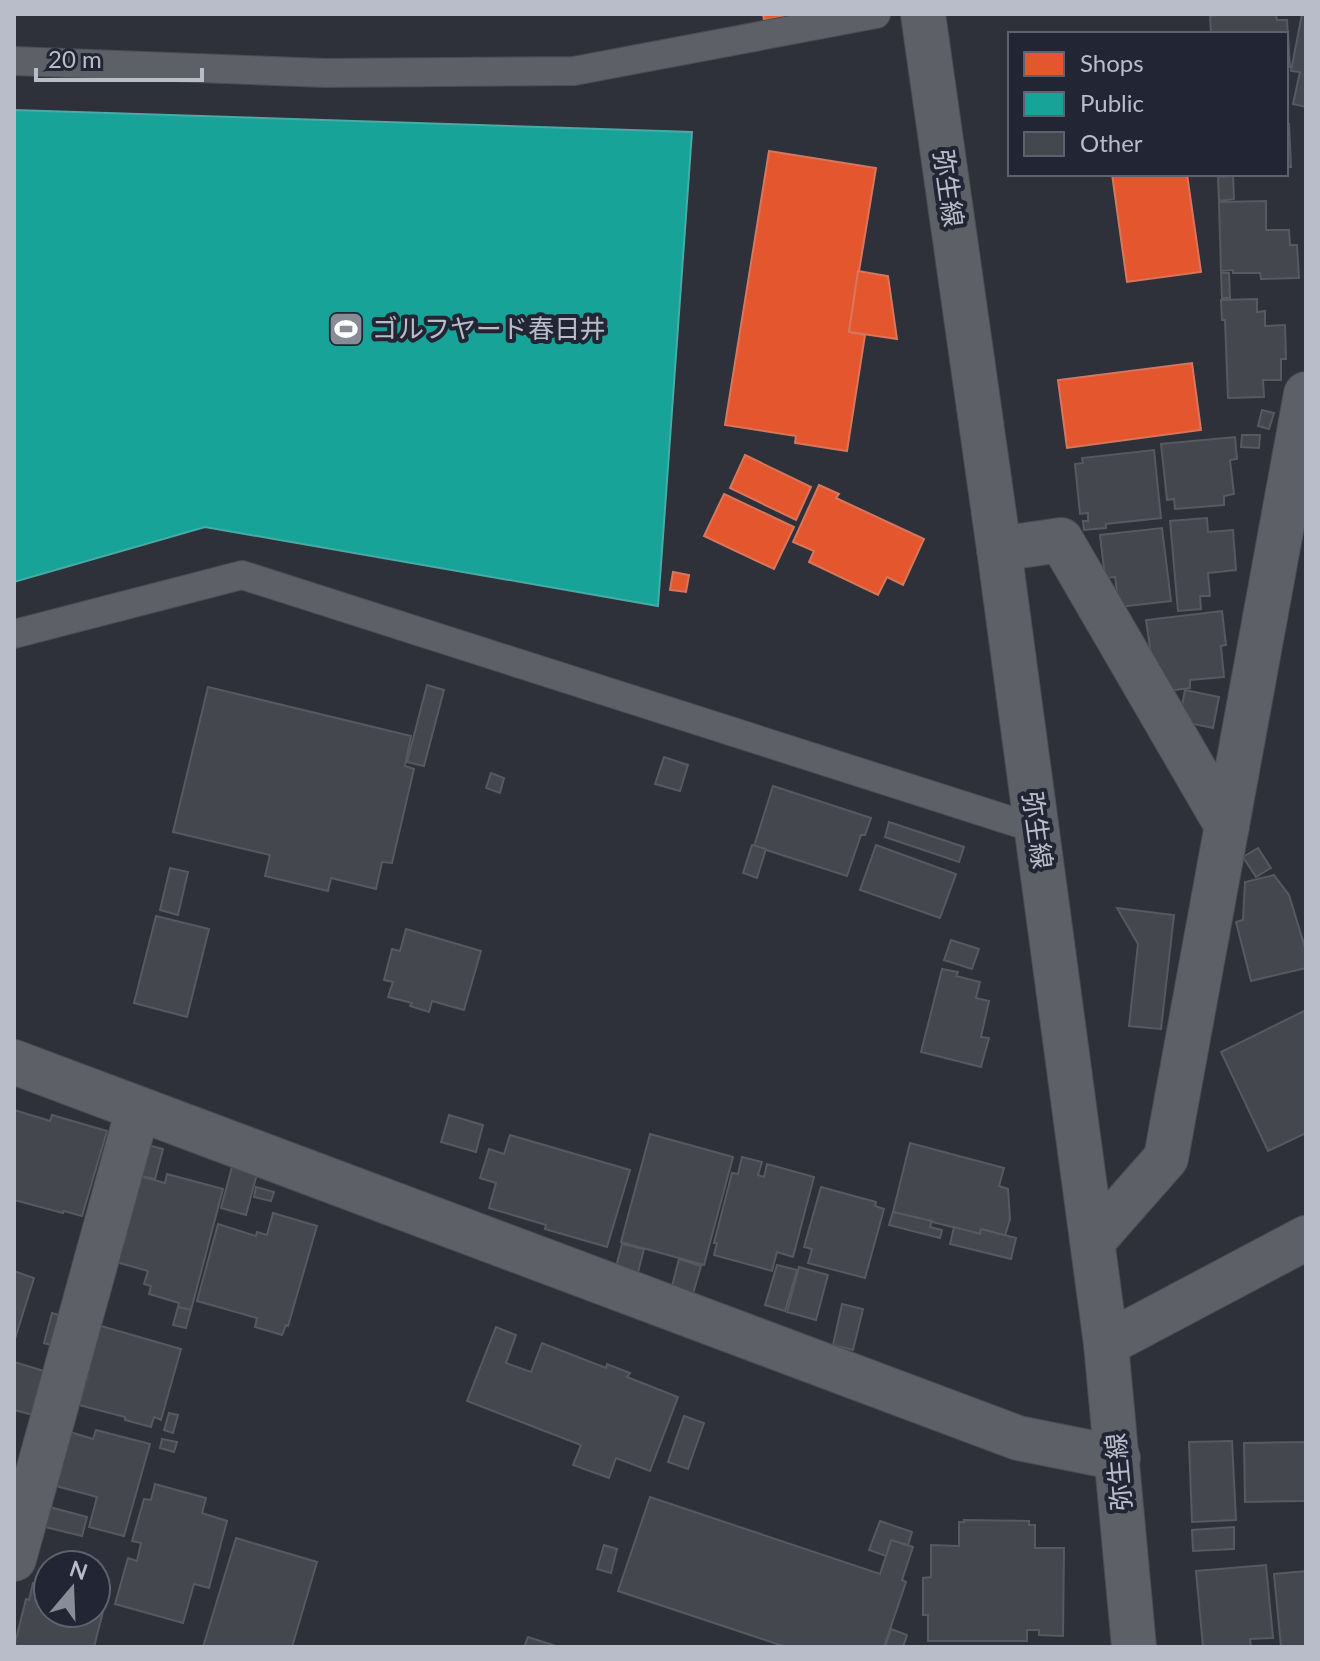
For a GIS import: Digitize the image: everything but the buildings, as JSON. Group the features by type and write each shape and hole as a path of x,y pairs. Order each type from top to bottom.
{"street":[{"name":"弥生線","path":"923,14 1093,1241 1118,1458 1134,1647"},
{"path":"1093,1241 1166,1158 1306,394"},
{"path":"999,549 1061,540 1227,826"},
{"path":"14,1062 1018,1438 1118,1458"},
{"path":"14,1559 138,1109"},
{"path":"1106,1344 1306,1238"}],"lane":[{"path":"14,61 325,73 574,71 876,14"},
{"path":"14,634 242,575 1037,829"}],"place":[{"name":"ゴルフヤード春日井","path":"346,329"}]}
